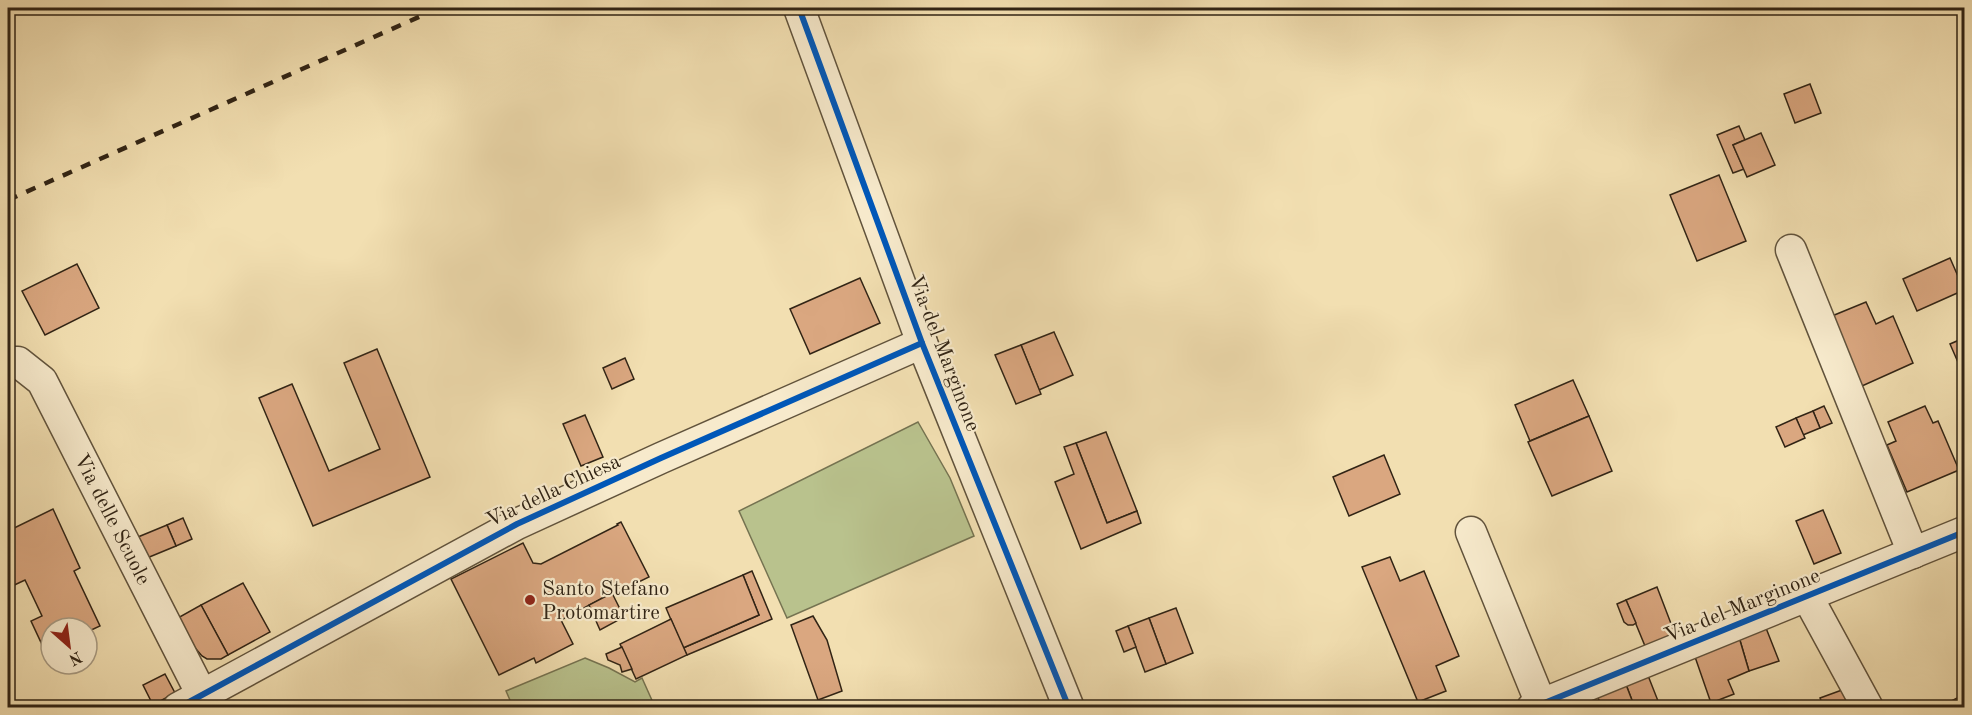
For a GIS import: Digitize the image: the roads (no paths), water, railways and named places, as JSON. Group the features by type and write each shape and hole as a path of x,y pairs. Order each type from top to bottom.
{"street":[{"name":"Via del Marginone","path":"799,8 922,343 1069,708"},
{"path":"1791,250 1913,553"},
{"name":"Via della Chiesa","path":"190,701 517,524 922,343"},
{"name":"Via delle Scuole","path":"8,362 18,362 42,381 190,701"},
{"path":"1471,532 1536,706"},
{"name":"Via del Marginone","path":"1536,706 1965,532"},
{"path":"1807,596 1868,708"}],"railway":[{"path":"8,200 439,8"}],"place":[{"name":"Santo Stefano Protomartire","path":"530,600"}]}
